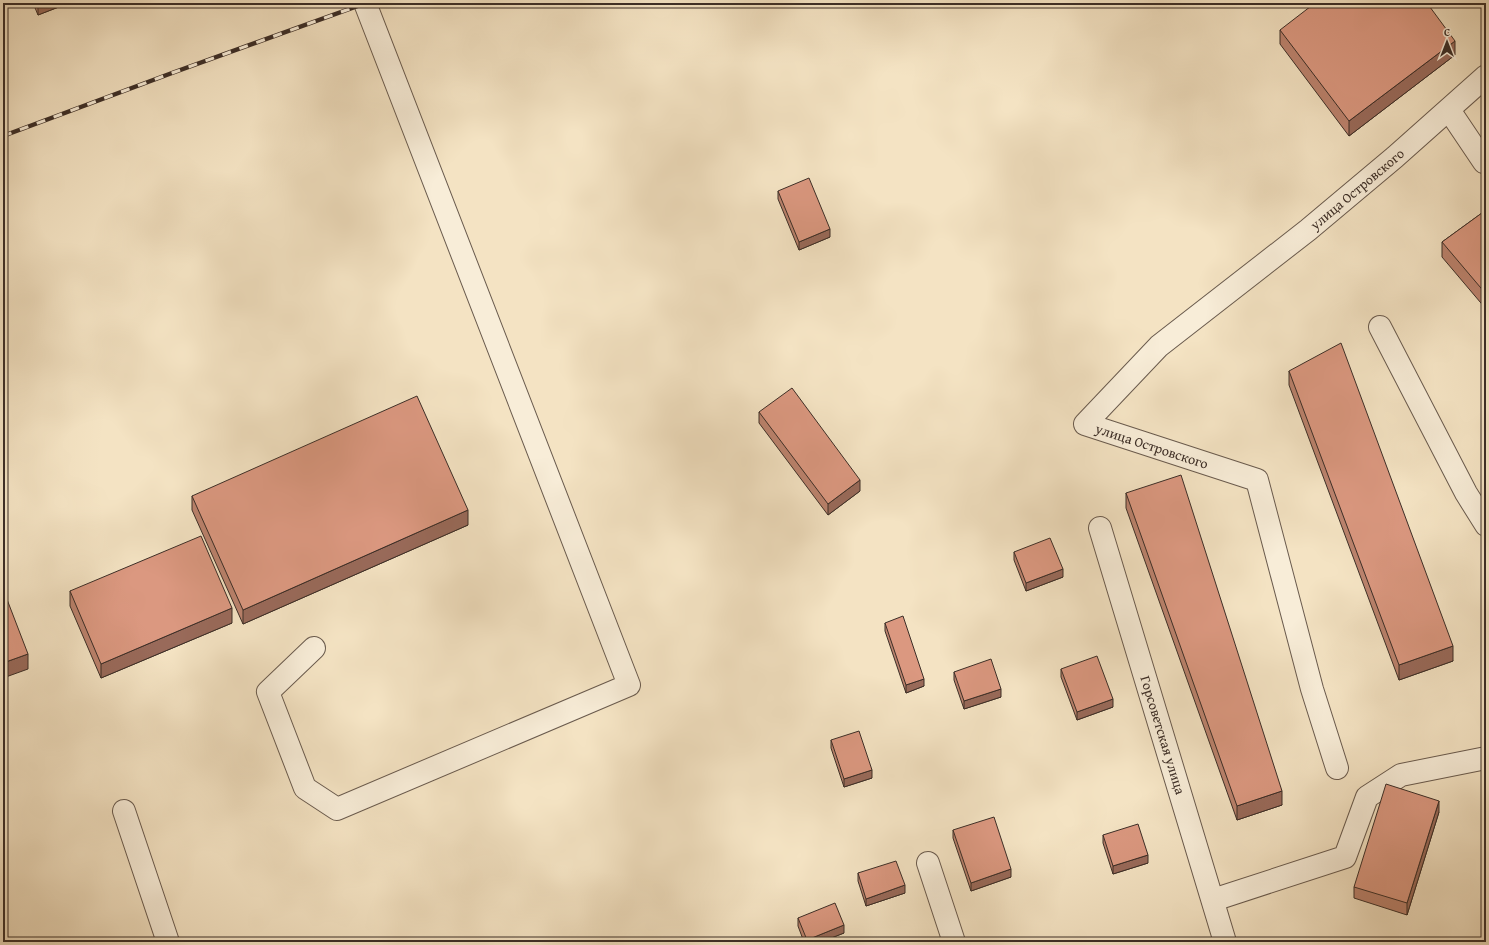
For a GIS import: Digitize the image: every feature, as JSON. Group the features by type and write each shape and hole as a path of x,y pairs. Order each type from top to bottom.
{"street":[{"path":"314,648 268,692 305,788 337,810 629,685 365,3"},
{"name":"улица Островского","path":"1337,768 1312,689 1257,480 1084,424 1159,346 1308,230 1449,110 1486,76"},
{"path":"1449,110 1484,162 1486,162"},
{"path":"1380,327 1466,492 1486,525"},
{"name":"Горсоветская улица","path":"1100,528 1225,942"},
{"path":"1213,900 1345,858 1367,797 1401,775 1486,758"},
{"path":"124,811 168,942"},
{"path":"928,863 954,942"}],"building":[{"path":"1315,3 1427,3 1455,41 1349,121 1280,30"},
{"path":"809,178 830,229 799,242 778,191"},
{"path":"1486,210 1486,294 1442,242"},
{"path":"1341,343 1453,646 1399,665 1289,371"},
{"path":"792,388 860,480 828,504 759,412"},
{"path":"417,396 468,510 243,610 192,496"},
{"path":"1181,475 1282,791 1237,806 1126,493"},
{"path":"201,536 232,608 101,664 70,591"},
{"path":"1050,538 1063,569 1026,583 1014,552"},
{"path":"3,589 28,654 3,663"},
{"path":"903,616 924,679 906,685 885,623"},
{"path":"1097,656 1113,699 1077,712 1061,669"},
{"path":"991,659 1001,689 964,701 954,672"},
{"path":"859,731 872,770 844,779 831,740"},
{"path":"1386,784 1439,801 1407,903 1354,887"},
{"path":"994,817 1011,869 971,883 953,830"},
{"path":"1138,824 1148,855 1113,866 1103,835"},
{"path":"896,861 905,885 866,899 858,873"},
{"path":"835,903 844,925 807,940 798,918"},
{"path":"230,939 230,942 221,942"}],"railway":[{"path":"3,136 366,3"}]}
